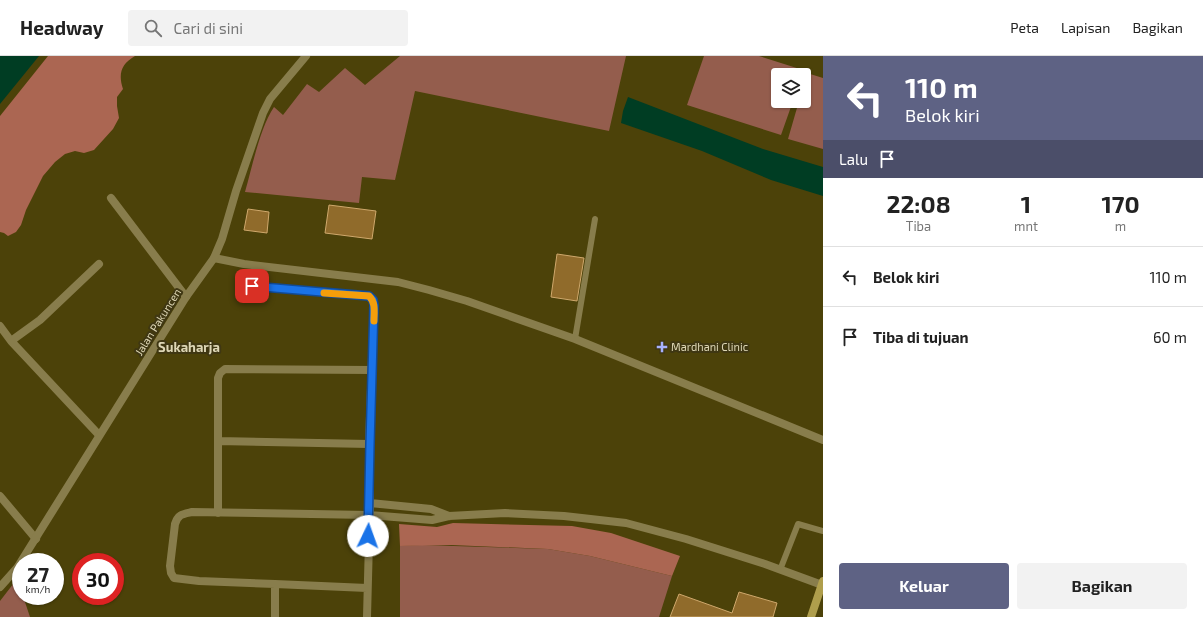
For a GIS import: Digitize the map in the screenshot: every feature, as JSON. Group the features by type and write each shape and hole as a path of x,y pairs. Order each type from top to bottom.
{"main road":[{"path":"811,617 822,583"}],"street":[{"name":"Jalan Pakuncen","path":"0,587 17,568 36,539 99,435 186,297 214,258 222,239 236,191 263,113 270,99 306,56"},
{"path":"111,198 186,297"},
{"path":"214,258 244,264 404,284 467,301 575,338 823,440"},
{"path":"11,341 40,320 99,264"},
{"path":"252,286 369,296 373,300 367,617"},
{"path":"0,326 11,341 99,435"},
{"path":"218,513 218,378 220,373 225,369 372,370"},
{"path":"218,441 370,444"},
{"path":"0,496 36,539"},
{"path":"370,503 431,509 449,516"},
{"path":"367,588 200,581 174,578 171,573 170,566 177,518 183,514 192,512 369,516 432,520 449,516 512,513 564,516 626,523 686,539 822,583"},
{"path":"275,584 275,617"}],"lane":[{"path":"575,338 595,218"},
{"path":"780,570 798,524 823,531"}],"shaded area":[{"path":"0,56 39,56 0,104"},
{"path":"48,56 135,56 127,62 122,70 121,79 123,89 117,97 119,118 113,129 94,150 84,153 75,151 65,154 55,162 43,176 26,210 21,225 16,232 8,236 0,232 0,116"},
{"path":"400,56 626,56 609,131 415,91 395,180 362,177 359,203 245,192 261,136 269,115 274,107 283,115 307,84 319,92 345,68 365,85"},
{"path":"704,56 759,56 797,68 771,68 771,108 791,108 781,135 687,105"},
{"path":"811,74 823,78 823,149 788,139 797,108 811,108"},
{"path":"628,97 763,149 823,167 823,196 771,180 702,151 621,123"},
{"path":"453,523 572,526 611,533 680,556 672,576 590,556 548,549 451,545 400,546 399,524 437,527"},
{"path":"422,545 548,549 590,556 672,576 659,617 400,617 400,546"},
{"path":"12,585 12,605 26,605 30,617 0,617 0,601"}],"building":[{"path":"329,205 376,211 372,239 325,233"},
{"path":"248,209 269,212 267,233 244,230"},
{"path":"557,254 584,258 577,301 551,297"},
{"path":"739,592 777,603 773,617 670,617 679,594 732,613"}],"slow traffic":[{"path":"324,293 369,296 373,300 374,305 374,321"}],"place":[{"name":"Mardhani Clinic","path":"662,347"}],"district":[{"name":"Sukaharja","path":"189,347"}],"route":[{"path":"252,286 369,296 373,300 370,503 368,536"}]}
